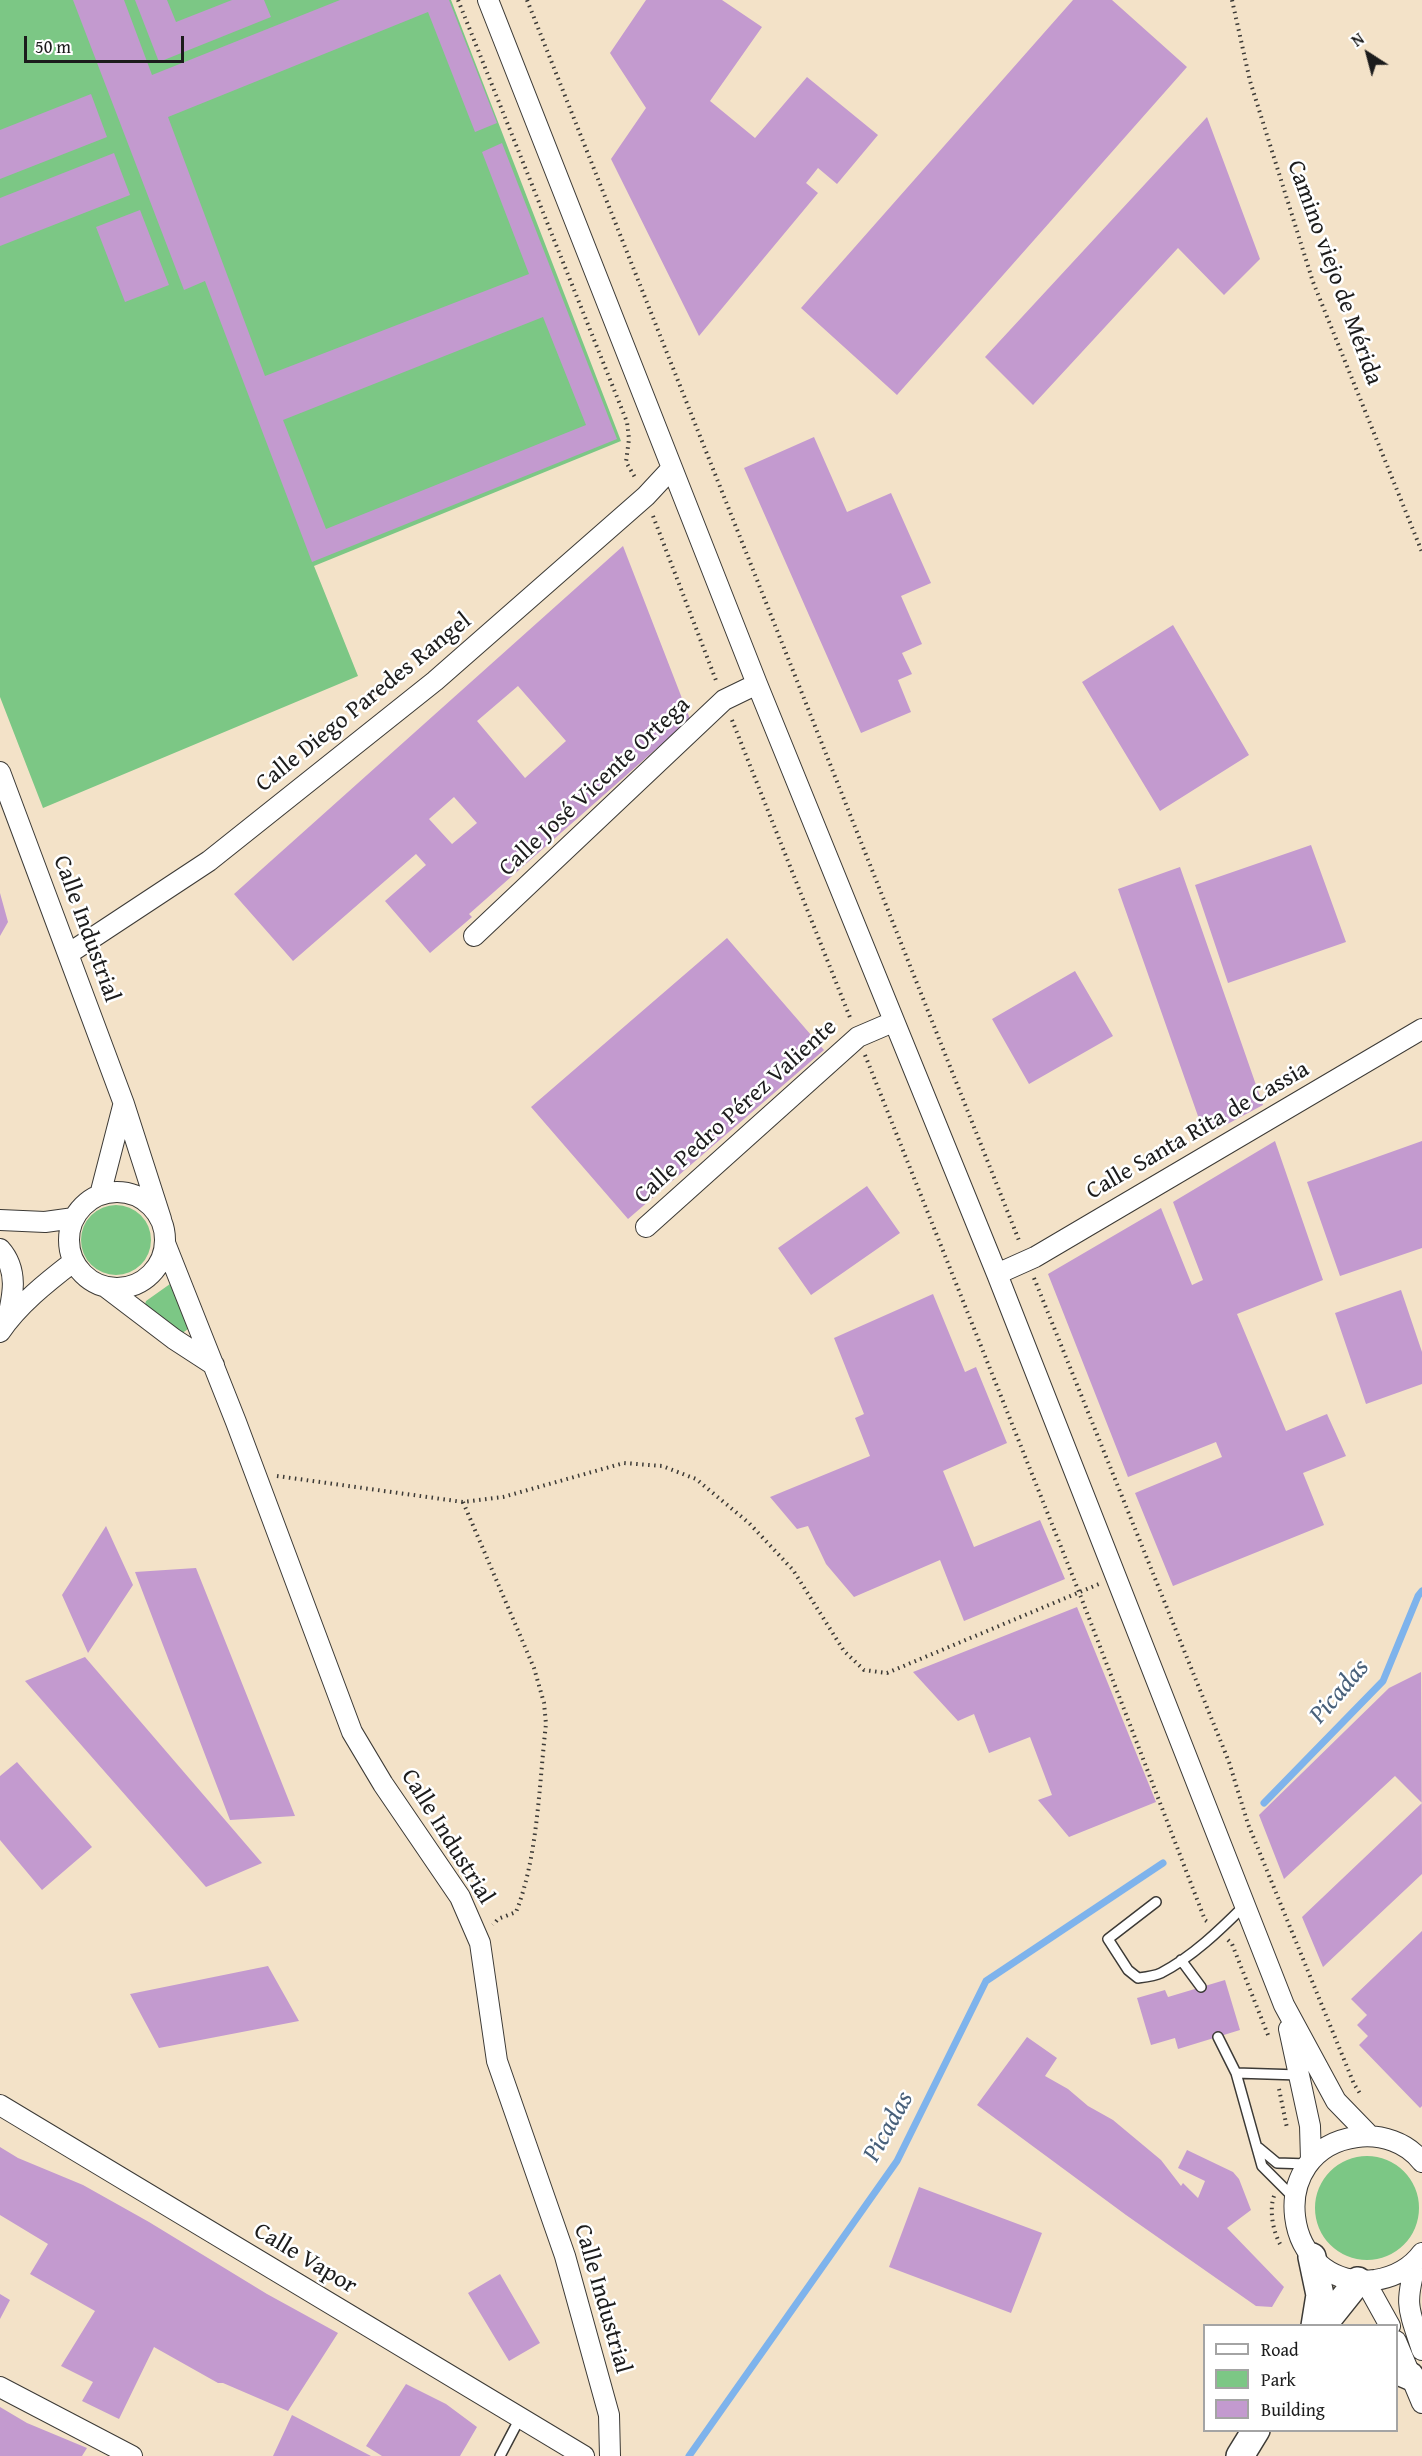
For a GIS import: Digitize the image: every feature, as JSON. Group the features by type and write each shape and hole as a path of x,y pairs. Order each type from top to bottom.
{"street":[{"path":"488,0 757,684 997,1274 1284,2005 1336,2101 1369,2135"},
{"name":"Calle Diego Paredes Rangel","path":"68,954 209,861 435,681 646,496 672,468"},
{"name":"Calle José Vicente Ortega","path":"474,936 723,700 757,684"},
{"name":"Calle Industrial","path":"0,772 124,1104 161,1219"},
{"name":"Calle Pedro Pérez Valiente","path":"646,1227 858,1036 893,1022"},
{"name":"Calle Santa Rita de Cassia","path":"997,1274 1027,1261 1422,1029"},
{"path":"100,1195 124,1104"},
{"path":"108,1288 124,1288 140,1283 153,1273 162,1260 165,1244 161,1219 141,1198 128,1193 114,1192 100,1195 85,1204 69,1232 69,1247 73,1262 88,1278 108,1288 174,1339 214,1365"},
{"path":"0,1220 45,1222 75,1218"},
{"name":"Calle Industrial","path":"165,1244 256,1473 351,1732 383,1784 460,1897 480,1943 497,2061 565,2256 609,2415 610,2456"},
{"path":"0,1248 7,1256 15,1290 4,1327"},
{"path":"4,1327 51,1279 73,1262"},
{"path":"1284,2005 1310,2126 1310,2162"},
{"name":"Calle Vapor","path":"0,2105 521,2416 584,2456"},
{"path":"1419,2257 1401,2272 1383,2279 1361,2281 1327,2270 1312,2258 1300,2240 1294,2220 1294,2198 1300,2178 1310,2162 1328,2146 1347,2138 1369,2135 1388,2139 1405,2147 1422,2162"},
{"path":"1419,2257 1408,2290 1408,2308 1422,2350"},
{"path":"1312,2258 1320,2295 1315,2324"},
{"path":"1323,2324 1361,2281"},
{"path":"1361,2281 1389,2324"},
{"path":"1398,2351 1403,2373 1422,2403"},
{"path":"0,2387 132,2456"},
{"path":"1240,2456 1255,2432"}],"lane":[{"path":"1156,1902 1108,1939 1128,1970 1138,1978 1160,1974 1181,1960 1218,1931 1244,1905"},
{"path":"1181,1960 1201,1987"},
{"path":"1218,2037 1236,2073 1259,2148 1262,2166 1294,2198"},
{"path":"1236,2073 1299,2075"},
{"path":"1259,2148 1277,2163 1310,2162"},
{"path":"500,2456 521,2416"}],"path":[{"path":"458,0 627,423 629,439 626,462 646,496 723,700 1079,1592 1205,1920 1232,1944 1269,2039"},
{"path":"527,0 1027,1261 1229,1762 1248,1824 1354,2085 1364,2099"},
{"name":"Camino viejo de Mérida","path":"1232,0 1250,81 1313,282 1422,552"},
{"path":"256,1473 463,1502 502,1497 624,1463 662,1466 696,1479 748,1523 793,1570 844,1651 864,1670 887,1673 1117,1577"},
{"path":"463,1502 534,1668 544,1703 546,1724 531,1856 524,1892 516,1912 498,1919 480,1943"},
{"path":"1276,2075 1290,2139 1284,2163"},
{"path":"1278,2181 1272,2202 1273,2222 1282,2248"}],"green space":[{"path":"0,0 451,0 621,441 314,566 358,676 43,808 0,697"},
{"path":"116,1205 129,1208 141,1215 148,1227 151,1240 148,1253 141,1265 129,1272 116,1275 103,1272 91,1265 84,1253 81,1240 84,1227 91,1215 103,1208"},
{"path":"170,1284 175,1285 188,1329 181,1334 144,1308 146,1301"},
{"path":"1367,2156 1387,2160 1404,2171 1415,2188 1419,2208 1415,2228 1404,2245 1387,2256 1367,2260 1347,2256 1330,2245 1319,2228 1315,2208 1319,2188 1330,2171 1347,2160"}],"building":[{"path":"73,0 124,0 152,75 340,0 449,0 497,123 475,132 428,12 168,117 265,376 529,274 482,152 502,143 617,439 312,562 205,281 184,290","holes":["543,317 586,425 326,529 283,420"]},
{"path":"135,0 167,0 176,22 232,0 264,0 271,17 159,62"},
{"path":"646,0 722,0 762,27 710,101 755,138 807,77 878,135 837,184 818,168 806,183 818,193 699,336 611,159 646,108 610,53"},
{"path":"1073,0 1112,0 1187,67 897,395 801,308"},
{"path":"91,94 107,137 0,179 0,130"},
{"path":"1207,117 1260,259 1224,295 1178,248 1033,405 985,357"},
{"path":"114,153 130,195 0,246 0,198"},
{"path":"140,210 169,285 125,302 96,227"},
{"path":"814,437 847,512 891,493 931,583 901,596 922,644 902,653 912,674 898,680 911,712 861,733 744,468"},
{"path":"623,546 690,719 469,914 472,917 430,953 385,901 426,865 416,854 293,961 234,894","holes":["518,686 566,741 525,778 477,721","454,797 477,823 452,844 429,819"]},
{"path":"1173,625 1249,755 1160,811 1082,682"},
{"path":"1311,845 1346,942 1228,983 1195,885"},
{"path":"1180,867 1263,1105 1205,1136 1118,889"},
{"path":"0,893 8,922 0,936"},
{"path":"727,938 824,1050 628,1219 531,1107"},
{"path":"1075,971 1113,1036 1029,1084 992,1019"},
{"path":"1275,1141 1323,1280 1237,1314 1286,1431 1327,1414 1346,1456 1303,1473 1324,1525 1173,1586 1135,1493 1222,1457 1216,1442 1128,1477 1048,1274 1161,1208 1192,1285 1203,1280 1173,1202"},
{"path":"1422,1141 1422,1248 1340,1276 1307,1182"},
{"path":"867,1186 900,1233 811,1295 778,1248"},
{"path":"1401,1290 1422,1352 1422,1384 1366,1404 1335,1313"},
{"path":"933,1294 965,1372 976,1367 1007,1443 943,1471 974,1547 1040,1520 1065,1579 964,1621 940,1560 854,1597 826,1564 808,1526 797,1529 770,1497 870,1456 855,1418 864,1414 834,1338"},
{"path":"106,1526 133,1585 88,1653 62,1595"},
{"path":"196,1568 295,1816 230,1820 135,1572"},
{"path":"1077,1607 1156,1802 1069,1837 1038,1800 1052,1795 1030,1737 989,1753 974,1714 958,1721 913,1672"},
{"path":"85,1657 262,1863 206,1887 25,1681"},
{"path":"1421,1672 1422,1803 1395,1776 1284,1879 1259,1815 1389,1688"},
{"path":"17,1762 92,1847 42,1890 0,1840 0,1776"},
{"path":"1422,1803 1422,1874 1323,1967 1302,1917"},
{"path":"1422,1931 1422,2106 1420,2108 1359,2045 1368,2036 1357,2025 1367,2015 1351,1999"},
{"path":"268,1966 299,2021 159,2048 130,1994"},
{"path":"1225,1980 1240,2030 1178,2049 1175,2038 1151,2045 1137,1998 1165,1990 1168,1997"},
{"path":"1027,2037 1057,2058 1045,2076 1068,2089 1088,2106 1113,2120 1161,2160 1181,2186 1183,2183 1198,2198 1205,2181 1178,2168 1187,2150 1233,2172 1239,2179 1251,2210 1227,2228 1284,2287 1272,2307 1256,2306 1126,2215 977,2105"},
{"path":"0,2147 18,2158 83,2185 149,2222 267,2294 338,2333 288,2411 223,2383 218,2383 154,2347 119,2419 82,2401 93,2382 61,2366 95,2311 30,2274 48,2244 0,2215"},
{"path":"919,2187 1042,2233 1011,2313 889,2267"},
{"path":"500,2274 540,2343 509,2361 468,2293"},
{"path":"0,2294 10,2300 0,2319"},
{"path":"406,2384 446,2404 477,2427 460,2456 382,2456 366,2446"},
{"path":"0,2407 27,2423 87,2448 82,2456 0,2456"},
{"path":"292,2415 371,2456 273,2456"}],"waterway":[{"name":"Picadas","path":"1264,1803 1383,1681 1422,1591"},
{"name":"Picadas","path":"689,2456 897,2161 986,1981 1163,1863"}]}
